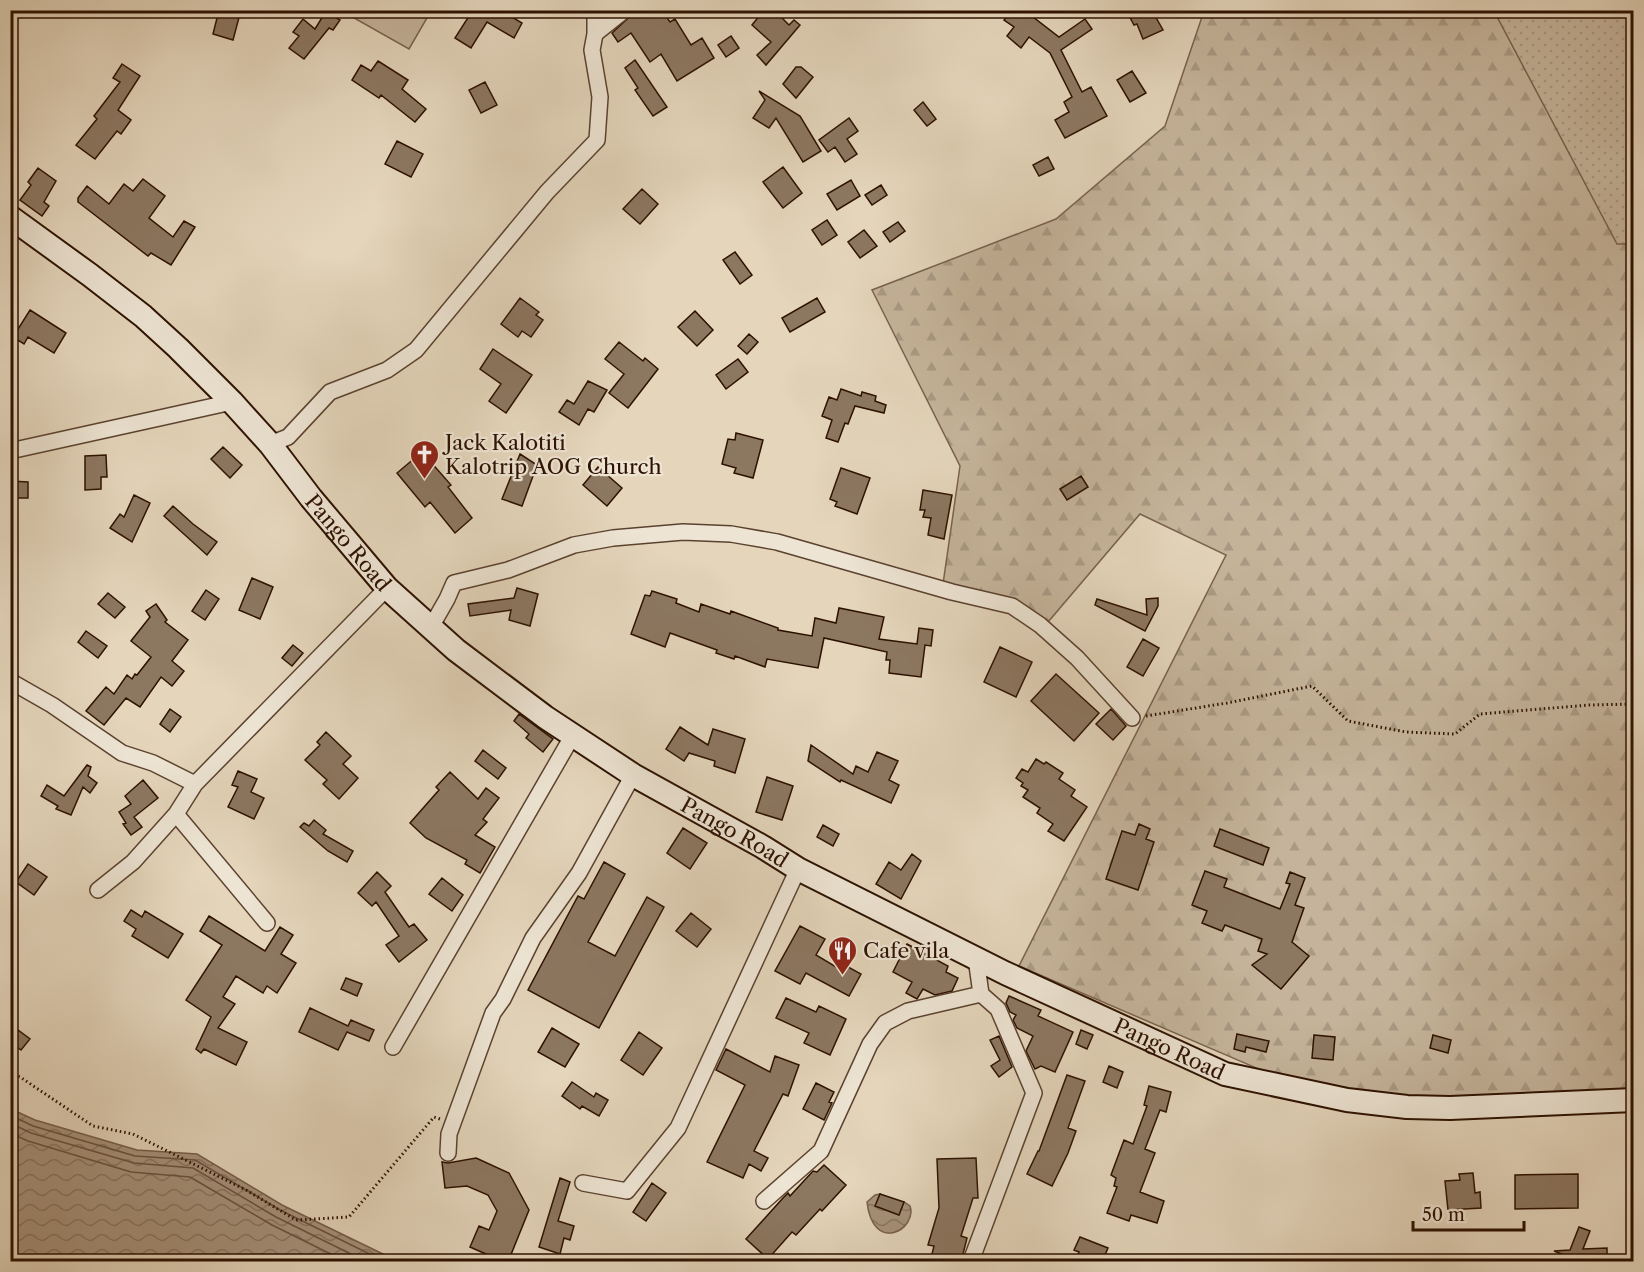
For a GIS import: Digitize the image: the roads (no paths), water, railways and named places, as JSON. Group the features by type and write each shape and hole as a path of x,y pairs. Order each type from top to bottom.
{"street":[{"path":"270,444 288,436 330,392 387,370 416,350 547,192 597,140 600,97 592,50 595,10"},
{"path":"595,34 624,10"},
{"name":"Pango Road","path":"10,217 143,316 178,348 270,444 311,498 387,588 456,650 531,708 633,775 764,847 798,869 976,958 1225,1074 1347,1100 1407,1107 1450,1108 1634,1100"},
{"path":"10,451 232,402"},
{"path":"431,627 453,584 508,570 574,545 613,538 683,532 731,534 777,542 952,592 1012,606 1040,625 1077,658 1132,718"},
{"path":"98,890 133,862 176,814 195,784 387,588"},
{"path":"10,681 52,705 122,753 153,763 195,784"},
{"path":"393,1047 573,735"},
{"path":"448,1153 449,1134 493,1013 503,999 533,939 579,873 633,775"},
{"path":"176,814 267,923"},
{"path":"583,1183 627,1191 678,1128 798,869"},
{"path":"971,1261 1034,1093 998,1009 981,994 976,958"},
{"path":"764,1201 821,1151 870,1044 885,1023 908,1011 981,994"}],"water":[{"path":"11,1109 35,1120 137,1150 197,1154 282,1205 385,1255 415,1261 11,1261"},
{"path":"880,1194 876,1206 899,1215 904,1202 910,1206 911,1215 908,1223 901,1229 885,1233 877,1228 871,1218 867,1202"}],"place":[{"name":"Jack Kalotiti Kalotrip AOG Church","path":"424,480"},
{"name":"Cafe vila","path":"842,976"}]}
